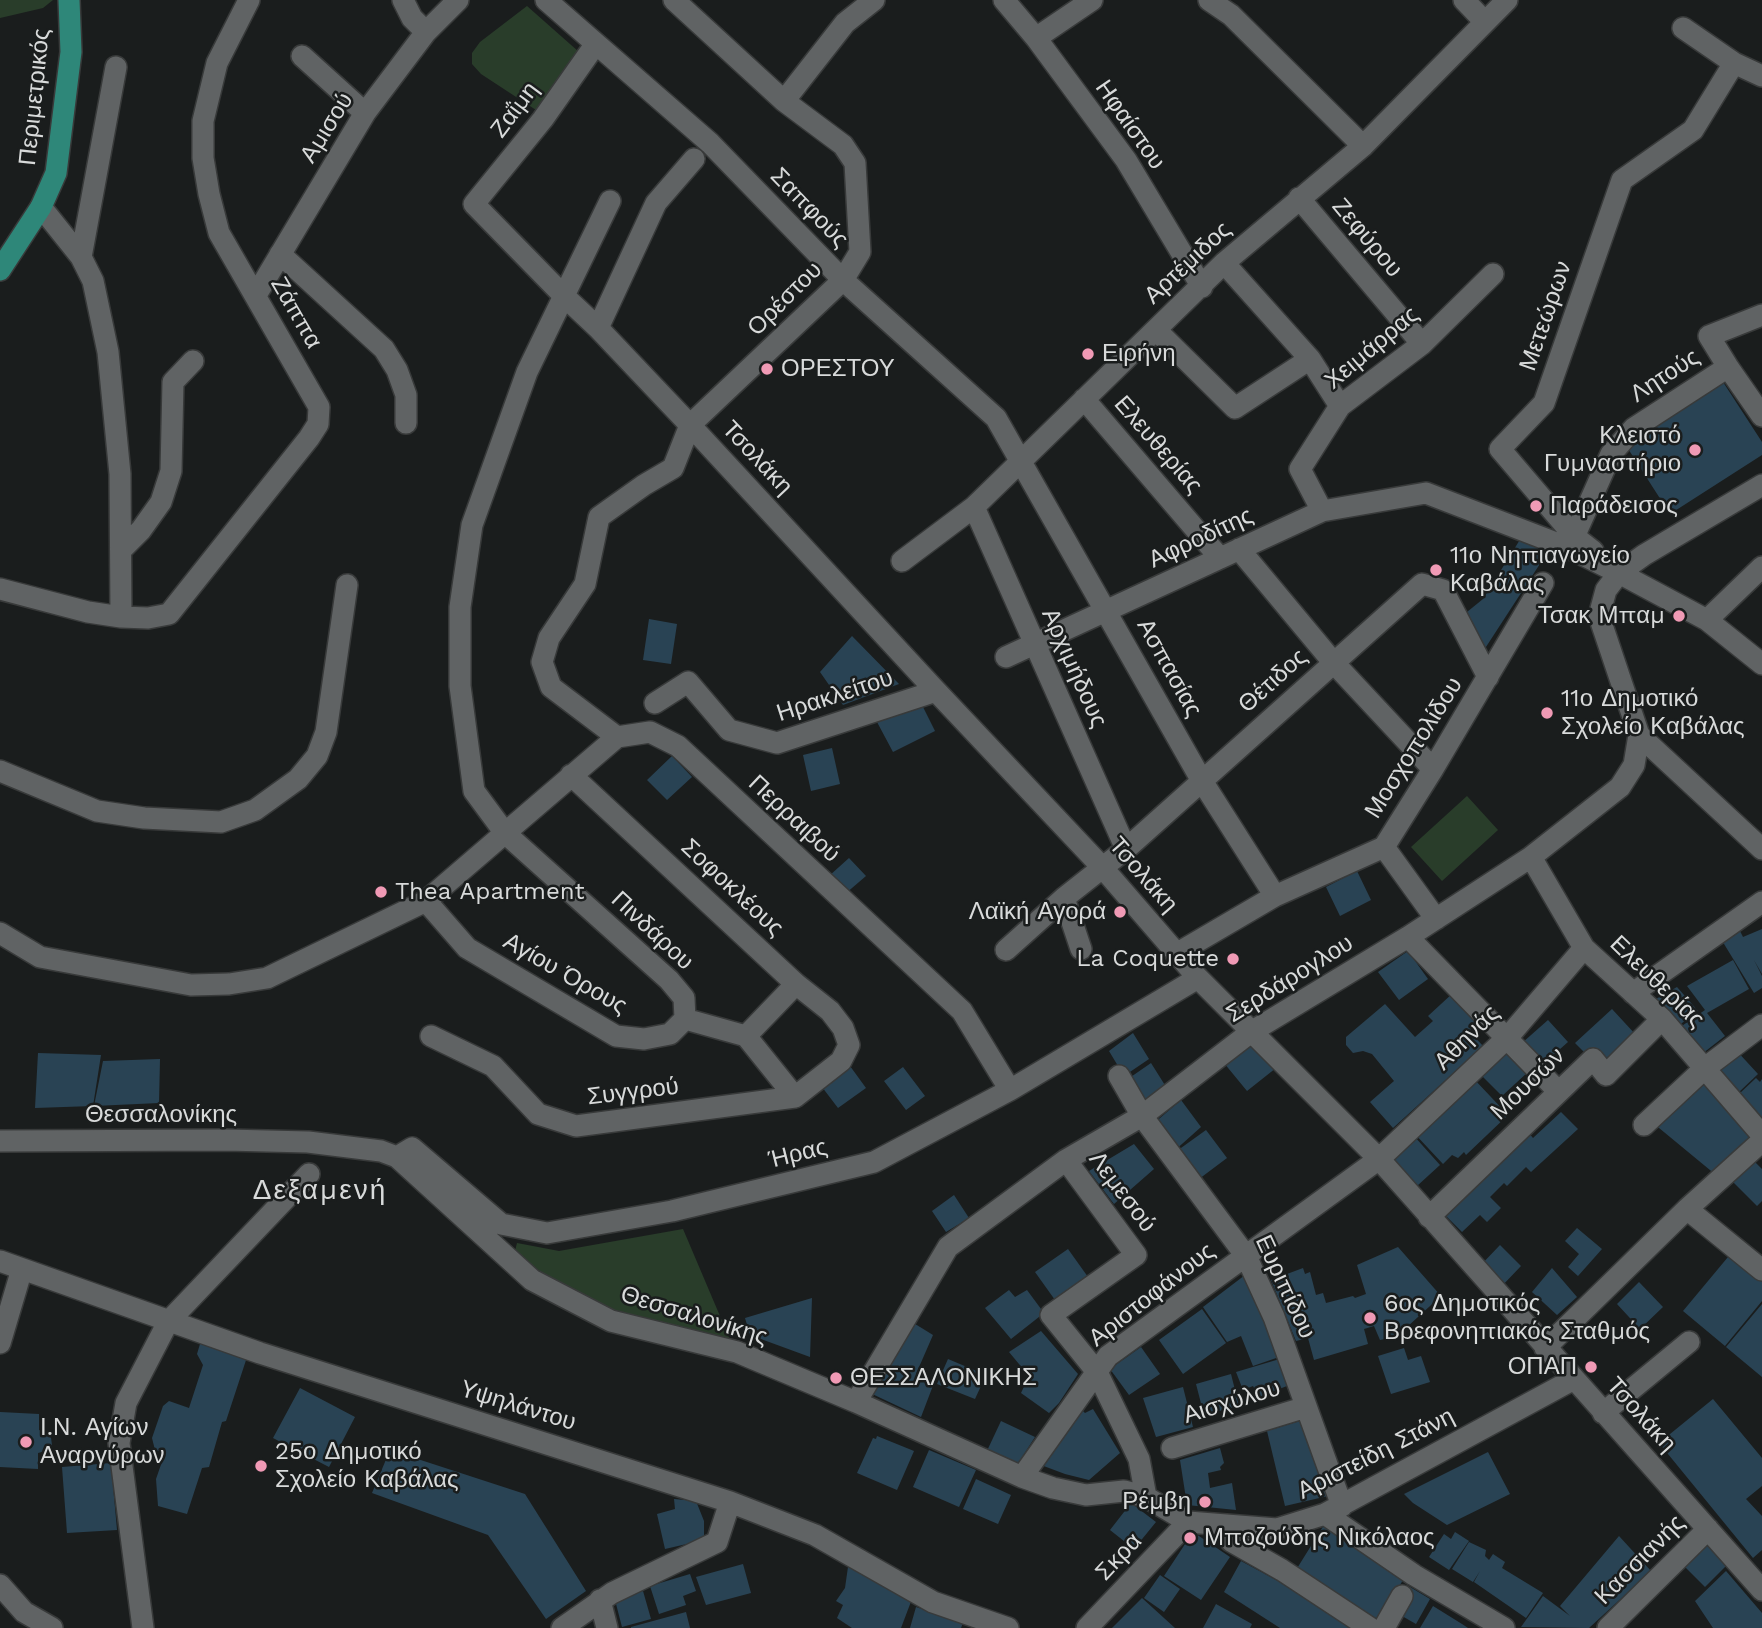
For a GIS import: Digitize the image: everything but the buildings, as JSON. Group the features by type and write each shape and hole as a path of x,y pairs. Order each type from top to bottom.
{"main road":[{"name":"Περιμετρικός","path":"0,270 41,207 55,173 63,129 71,52 69,0"}],"street":[{"name":"Ζάππα","path":"121,617 148,618 169,614 318,424 319,407 219,233 203,158 203,121 216,62 249,0"},
{"path":"403,0 412,18 426,32"},
{"name":"Αμισού","path":"256,295 365,113 426,32 458,0"},
{"name":"Σαπφούς","path":"545,0 710,143 843,281 996,418 1022,463"},
{"name":"Ορέστου","path":"674,0 784,101 843,145 856,163 860,252 843,281 690,425"},
{"path":"784,101 845,23 874,0"},
{"name":"Ηφαίστου","path":"1004,0 1036,38 1126,160 1202,286"},
{"path":"1036,38 1092,0"},
{"path":"1209,0 1231,15 1363,146"},
{"path":"1464,0 1485,21"},
{"name":"Αρτέμιδος","path":"902,561 974,508 1224,263 1363,146 1507,0"},
{"path":"1683,28 1734,63 1762,76"},
{"name":"Ζαΐμη","path":"474,204 543,119 595,45"},
{"path":"302,56 365,113"},
{"name":"Μετεώρων","path":"1572,543 1500,449 1544,403 1622,180 1693,130 1734,63"},
{"path":"81,257 116,67"},
{"path":"598,328 656,203 694,159"},
{"name":"Ζεφύρου","path":"1299,198 1422,344"},
{"name":"Πινδάρου","path":"610,201 527,372 472,525 460,607 460,686 474,791 506,833 669,980 684,998 685,1019"},
{"name":"Τσολάκη","path":"474,204 690,425 1102,867 1198,978 1379,1159 1708,1529 1755,1567 1762,1590"},
{"path":"0,589 88,612 121,617 120,474 108,352 93,281 81,257 41,207"},
{"path":"280,254 384,349 397,370 405,395 406,423"},
{"path":"1224,263 1310,359 1340,406"},
{"name":"Χειμάρρας","path":"1322,511 1300,469 1340,406 1422,344 1493,274"},
{"name":"Λητούς","path":"1572,543 1611,454 1634,428 1728,367 1709,337 1762,315"},
{"path":"1156,330 1236,408 1310,359"},
{"path":"122,549 141,530 161,502 171,471 173,382 193,361"},
{"path":"1728,367 1762,416"},
{"name":"Ελευθερίας","path":"1084,399 1433,769"},
{"path":"0,933 40,957 191,985 229,984 267,978 426,901 617,737 551,687 542,662 549,638 585,584 599,517 673,468 690,425"},
{"name":"Ασπασίας","path":"1022,463 1202,781 1275,895"},
{"path":"1762,485 1644,555 1619,573 1606,590 1599,615 1639,735 1762,849"},
{"name":"Αφροδίτης","path":"1006,657 1322,511 1426,493 1572,543"},
{"name":"Αρχιμήδους","path":"974,508 1126,849"},
{"path":"1572,543 1619,573 1707,620 1762,664"},
{"path":"1707,620 1762,568"},
{"name":"Μοσχοπολίδου","path":"1176,954 1275,895 1384,847 1543,583"},
{"name":"Θέτιδος","path":"1006,950 1064,898 1126,849 1422,584 1443,590 1488,677"},
{"path":"0,771 97,811 144,818 221,822 255,810 298,779 317,756 326,732 347,585"},
{"name":"Ηρακλείτου","path":"655,703 688,682 729,730 777,743 936,691"},
{"name":"Περραιβού","path":"617,737 650,732 678,746 962,1012 1010,1090"},
{"name":"Σερδάρογλου","path":"856,1402 948,1247 1066,1160 1142,1116 1251,1032 1408,937 1531,857 1620,787 1633,765 1639,735"},
{"name":"Σοφοκλέους","path":"571,775 796,984 830,1011 843,1028 849,1045 841,1060 795,1097"},
{"path":"1384,847 1436,919"},
{"name":"Ελευθερίας","path":"1531,857 1584,948 1662,1019 1762,1135"},
{"path":"1064,898 1081,950"},
{"name":"Αγίου Όρους","path":"426,901 467,948 616,1036 644,1039 670,1034 685,1019"},
{"path":"1633,993 1762,902"},
{"path":"1408,937 1559,1091"},
{"name":"Αθηνάς","path":"1379,1159 1508,1037 1584,948"},
{"name":"Ήρας","path":"397,1157 412,1148 501,1224 547,1233 672,1212 874,1162 1010,1090 1198,978"},
{"path":"746,1036 796,984"},
{"path":"685,1019 746,1036 795,1097"},
{"name":"Μουσών","path":"1429,1217 1592,1059 1606,1075 1662,1019"},
{"path":"1644,1125 1705,1068 1762,1025"},
{"name":"Συγγρού","path":"431,1036 493,1066 538,1115 576,1126 795,1097"},
{"name":"Ευριπίδου","path":"1119,1076 1142,1116 1246,1256 1274,1317 1306,1407 1333,1510"},
{"path":"1545,1348 1762,1140"},
{"name":"Θεσσαλονίκης","path":"0,1141 308,1142 381,1151 397,1157 532,1280 611,1321 737,1352 1053,1488 1086,1495 1124,1491 1146,1497 1188,1522"},
{"name":"Αριστοφάνους","path":"1022,1476 1108,1356 1379,1159"},
{"name":"Λεμεσού","path":"1066,1160 1136,1255 1051,1315 1097,1372"},
{"path":"143,1628 119,1443 127,1403 168,1322 309,1174"},
{"path":"1687,1209 1762,1270"},
{"name":"Υψηλάντου","path":"0,1261 168,1322 730,1502 815,1535 933,1602 1008,1628"},
{"path":"0,1343 22,1269"},
{"path":"1603,1413 1689,1342"},
{"path":"1097,1372 1139,1459 1146,1497"},
{"name":"Αριστείδη Στάνη","path":"1188,1522 1277,1529 1333,1510 1574,1379"},
{"name":"Αισχύλου","path":"1139,1459 1306,1407"},
{"path":"562,1628 600,1600 717,1542 730,1502"},
{"path":"1333,1510 1414,1575 1504,1628"},
{"name":"Σκρα","path":"1087,1628 1188,1522"},
{"name":"Κασσιανής","path":"1608,1628 1708,1529"},
{"path":"1231,1541 1282,1570 1370,1628"},
{"path":"0,1586 24,1612 52,1628"},
{"path":"1384,1628 1402,1596"},
{"path":"600,1600 607,1628"}],"green space":[{"path":"0,0 53,0 43,8 0,18"},
{"path":"527,6 579,52 536,110 481,74 472,64 472,53 480,42"},
{"path":"1467,796 1498,830 1442,881 1411,847"},
{"path":"683,1229 731,1342 600,1308 514,1255 517,1243 559,1251"}],"place":[{"name":"Ειρήνη","path":"1088,354"},
{"name":"ΟΡΕΣΤΟΥ","path":"767,369"},
{"name":"Κλειστό Γυμναστήριο","path":"1695,450"},
{"name":"Παράδεισος","path":"1536,506"},
{"name":"11ο Νηπιαγωγείο Καβάλας","path":"1436,570"},
{"name":"Τσακ Μπαμ","path":"1679,616"},
{"name":"11ο Δημοτικό Σχολείο Καβάλας","path":"1547,713"},
{"name":"Thea Apartment","path":"381,892"},
{"name":"Λαϊκή Αγορά","path":"1120,912"},
{"name":"La Coquette","path":"1233,959"},
{"name":"6ος Δημοτικός Βρεφονηπιακός Σταθμός","path":"1370,1318"},
{"name":"ΟΠΑΠ","path":"1591,1367"},
{"name":"ΘΕΣΣΑΛΟΝΙΚΗΣ","path":"836,1378"},
{"name":"Ι.Ν. Αγίων Αναργύρων","path":"26,1442"},
{"name":"25ο Δημοτικό Σχολείο Καβάλας","path":"261,1466"},
{"name":"Ρέμβη","path":"1205,1502"},
{"name":"Μποζούδης Νικόλαος","path":"1190,1538"}],"district":[{"name":"Δεξαμενή","path":"320,1191"}]}
